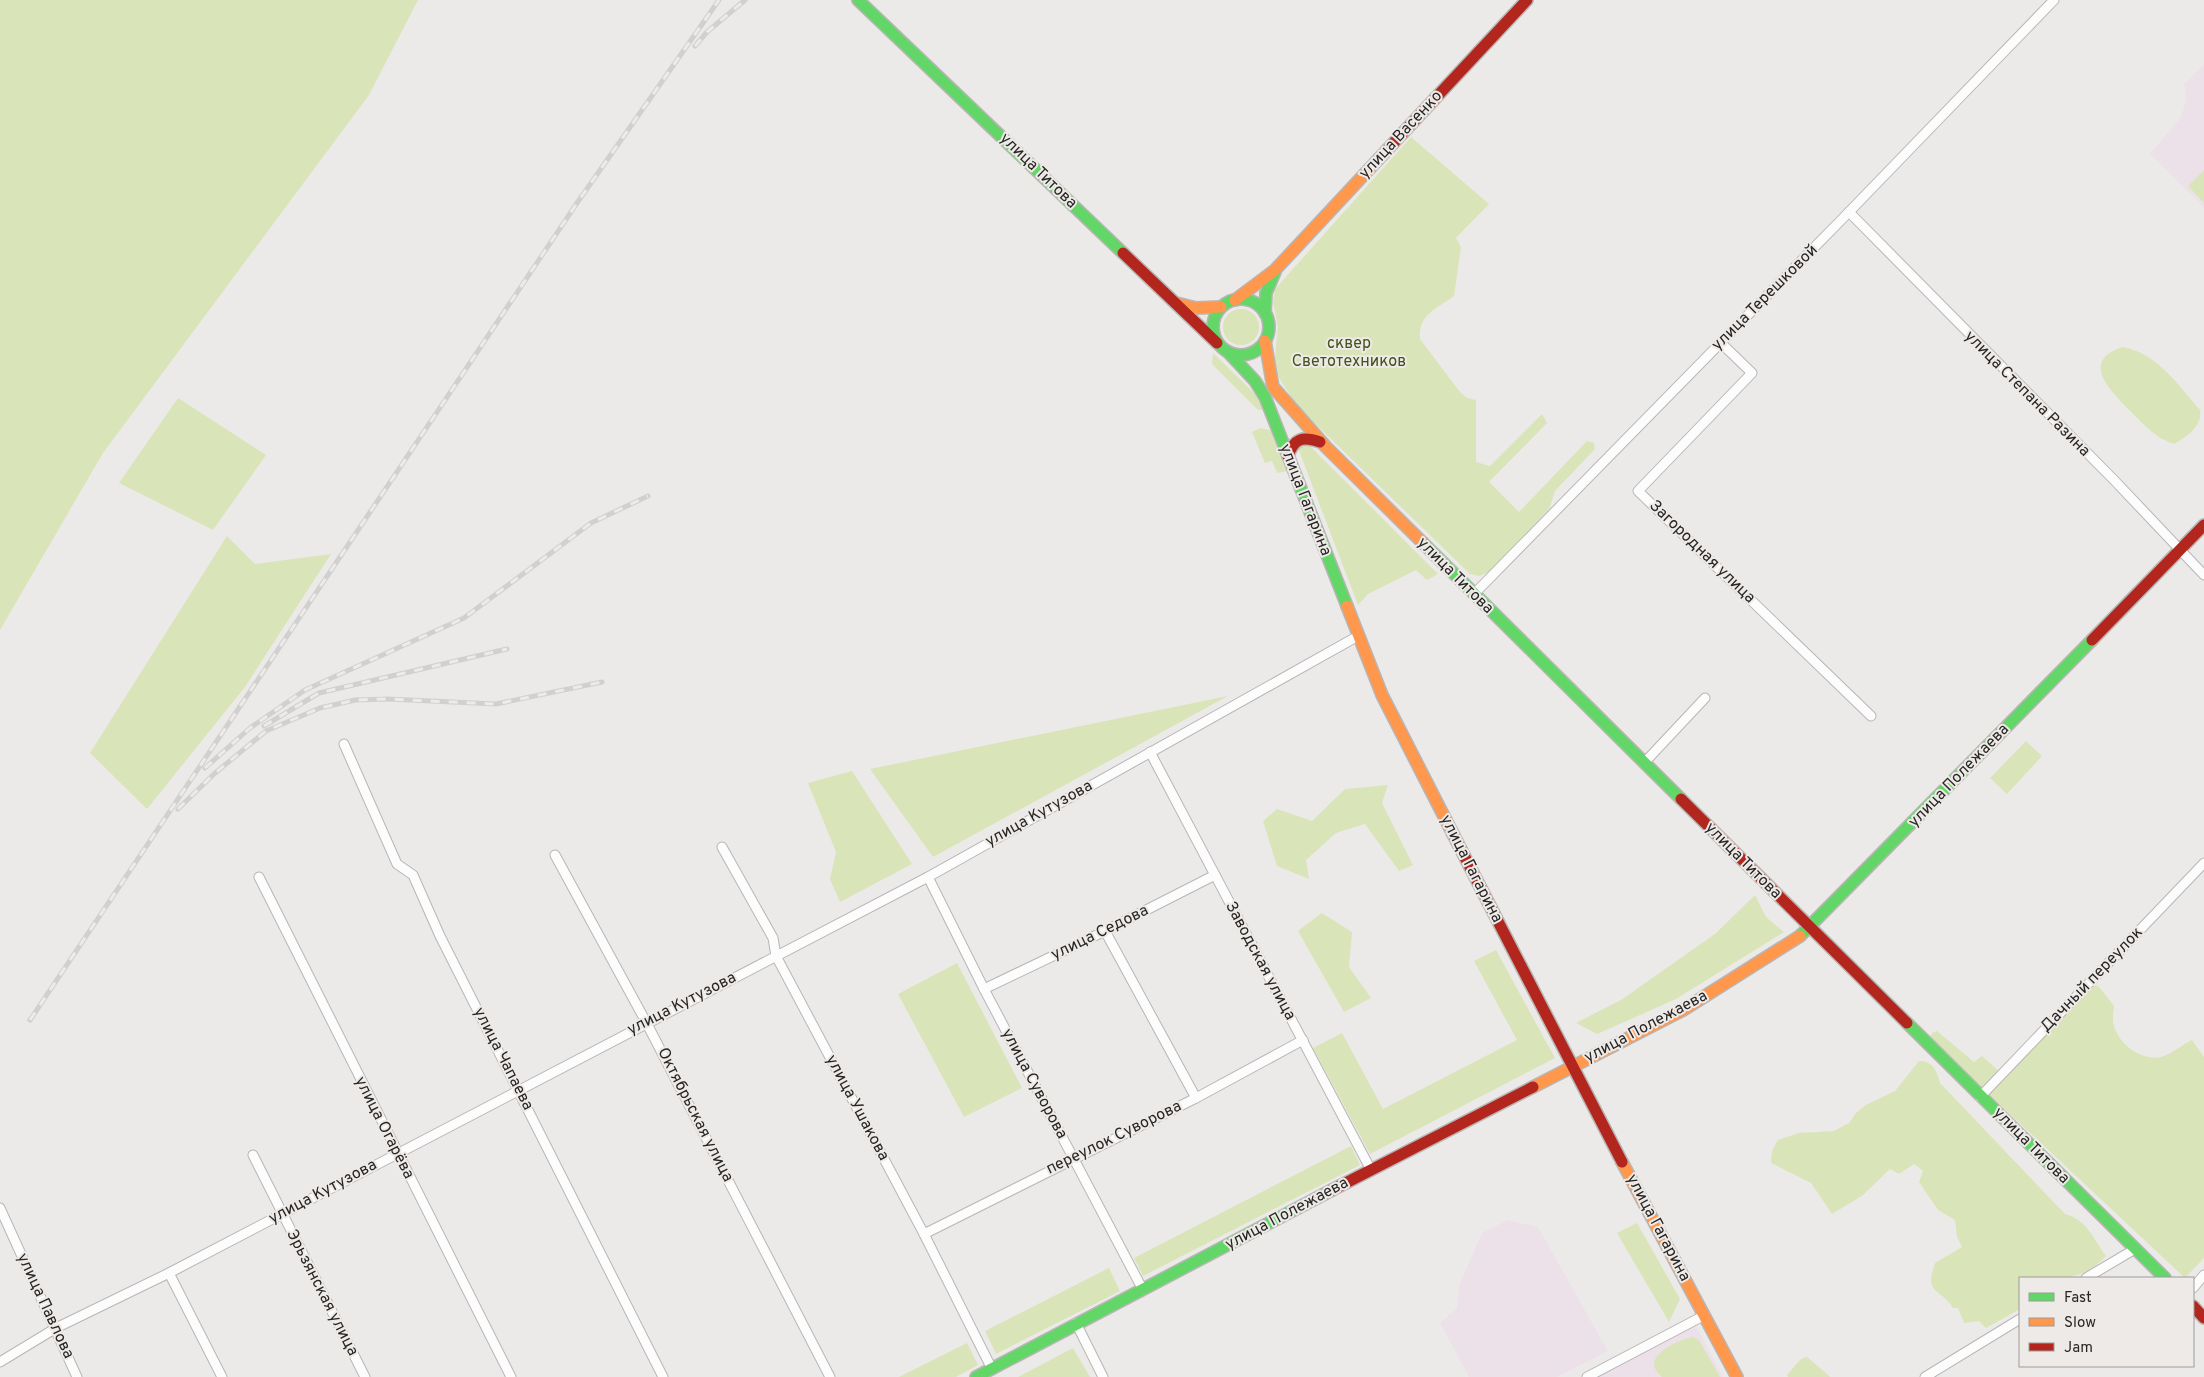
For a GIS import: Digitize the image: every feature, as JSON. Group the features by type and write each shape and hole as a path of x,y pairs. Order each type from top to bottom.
{"main road":[{"name":"улица Титова","path":"858,0 1217,343"},
{"name":"улица Васенко","path":"1235,300 1275,270 1527,0"},
{"name":"улица Васенко","path":"1264,313 1266,293 1275,270"},
{"path":"1174,302 1196,308 1221,307 1235,300 1253,302 1264,313 1269,326 1265,341 1257,350 1246,355 1228,352 1217,343 1214,336 1213,321 1221,307"},
{"name":"улица Титова","path":"1265,341 1269,375 1273,387 1281,399 1322,443 1980,1097 2164,1277"},
{"name":"улица Гагарина","path":"1228,352 1255,381 1265,397 1382,695 1571,1067 1737,1377"},
{"path":"1269,375 1273,417"},
{"path":"1288,456 1290,445 1295,439 1303,437 1322,443"},
{"name":"улица Полежаева","path":"976,1377 1371,1170 1684,1010 1760,963 1810,928 2204,525"},
{"path":"2194,1307 2204,1318"}],"street":[{"name":"улица Терешковой","path":"1474,594 1850,212 2054,0"},
{"name":"улица Степана Разина","path":"1850,212 2114,480 2179,551 2204,575"},
{"name":"Загородная улица","path":"1721,343 1752,373 1638,491 1870,716"},
{"name":"улица Кутузова","path":"0,1362 56,1328 169,1273 646,1022 928,877 1358,636"},
{"path":"1644,763 1705,698"},
{"name":"улица Чапаева","path":"344,744 397,864 413,875 440,936 663,1377"},
{"name":"Заводская улица","path":"1150,752 1371,1170"},
{"name":"улица Ушакова","path":"722,847 773,938 776,956 924,1234 992,1369"},
{"name":"Октябрьская улица","path":"556,855 646,1022 830,1377"},
{"name":"Дачный переулок","path":"1980,1097 2204,863"},
{"name":"улица Седова","path":"984,989 1105,931 1215,875"},
{"name":"улица Огарёва","path":"259,877 511,1377"},
{"name":"улица Суворова","path":"928,877 984,989 1143,1290"},
{"path":"1105,931 1196,1098"},
{"name":"переулок Суворова","path":"924,1234 1196,1098 1303,1040"},
{"name":"Эрьзянская улица","path":"253,1154 365,1377"},
{"name":"улица Павлова","path":"0,1208 77,1377"},
{"path":"2088,1277 2135,1248"},
{"path":"169,1273 222,1377"},
{"path":"2194,1287 2204,1275"},
{"path":"1587,1377 1705,1315"},
{"path":"1925,1377 2019,1320"},
{"path":"1076,1323 1104,1377"}],"shaded area":[{"path":"2204,64 2204,208 2150,154 2181,117 2186,100 2184,84"},
{"path":"1508,1220 1538,1227 1608,1351 1557,1377 1469,1377 1440,1323 1457,1308 1459,1285 1482,1233"},
{"path":"1696,1326 1723,1377 1597,1377"}],"green space":[{"path":"0,0 418,0 369,95 103,453 0,630"},
{"name":"сквер Светотехников","path":"1411,137 1489,204 1456,238 1461,247 1454,296 1425,318 1420,331 1420,339 1460,392 1467,398 1476,400 1476,462 1490,466 1542,414 1547,423 1489,482 1519,512 1587,441 1594,443 1595,449 1555,491 1549,509 1489,572 1479,576 1470,574 1297,406 1279,378 1275,358 1278,327 1273,302 1275,289"},
{"path":"2204,170 2204,203 2188,186"},
{"path":"1241,309 1254,314 1259,327 1254,340 1241,345 1228,340 1223,327 1228,314"},
{"path":"2122,347 2146,356 2166,371 2200,410 2199,421 2193,430 2174,444 2160,438 2144,425 2107,385 2102,376 2103,360 2109,353"},
{"path":"1213,353 1255,394 1264,410 1258,410 1212,364"},
{"path":"178,398 266,455 213,530 119,483"},
{"path":"1260,428 1270,430 1287,471 1277,473 1272,461 1265,463 1252,432"},
{"path":"1304,442 1438,574 1427,580 1416,570 1368,594 1358,605 1298,448"},
{"path":"227,536 255,564 331,554 245,687 147,809 90,753"},
{"path":"1228,696 933,857 870,769"},
{"path":"2026,741 2042,756 2007,794 1990,778"},
{"path":"852,771 912,864 840,902 830,879 836,852 808,783"},
{"path":"1388,785 1382,803 1413,865 1399,871 1365,824 1336,833 1306,860 1309,879 1277,866 1263,821 1277,809 1312,821 1345,789"},
{"path":"1755,895 1766,917 1784,932 1676,999 1597,1034 1576,1023 1621,1000 1715,934"},
{"path":"1322,913 1352,932 1349,967 1371,998 1344,1012 1298,931"},
{"path":"1496,950 1555,1058 1370,1154 1313,1048 1342,1033 1383,1109 1517,1040 1474,961"},
{"path":"957,963 1022,1088 964,1117 898,994"},
{"path":"2088,978 2100,988 2114,1006 2113,1020 2115,1029 2122,1041 2134,1051 2147,1057 2161,1057 2192,1040 2204,1057 2204,1258 2186,1277 1934,1043 1930,1037 1932,1033 1937,1031 1974,1062 1982,1056 2000,1072"},
{"path":"1919,1061 1928,1062 1936,1071 1940,1083 2065,1214 2085,1225 2106,1256 2087,1271 2070,1277 2019,1277 2019,1310 1986,1328 1979,1321 1964,1323 1958,1308 1953,1308 1932,1286 1931,1281 1935,1263 1962,1247 1957,1237 1955,1220 1938,1210 1919,1182 1923,1171 1914,1164 1899,1174 1890,1169 1862,1196 1832,1214 1811,1183 1771,1163 1772,1151 1778,1140 1799,1133 1834,1131 1849,1123 1856,1113 1866,1105 1895,1091"},
{"path":"1351,1146 1360,1165 1143,1276 1134,1258"},
{"path":"1637,1223 1680,1299 1669,1322 1617,1233"},
{"path":"1109,1268 1120,1291 996,1354 985,1331"},
{"path":"1692,1337 1699,1340 1720,1377 1662,1377 1656,1370 1654,1363 1656,1357 1669,1346"},
{"path":"967,1343 978,1365 956,1377 899,1377"},
{"path":"1073,1348 1090,1377 1018,1377"},
{"path":"1807,1357 1830,1377 1788,1377 1787,1375 1801,1359"}],"railway":[{"path":"30,1020 577,203 719,0"},
{"path":"695,46 707,32 745,0"},
{"path":"205,768 250,728 305,690 464,618 591,523 648,496"},
{"path":"264,726 319,693 507,649"},
{"path":"178,809 214,774 266,731 320,708 355,700 388,699 496,704 602,682"}],"traffic: fast":[{"path":"858,0 1123,253"},
{"path":"1265,313 1266,293 1275,272"},
{"path":"1241,299 1252,301 1261,307 1267,316 1269,327 1267,338 1261,347 1252,353 1241,355 1230,353 1221,347 1215,338 1213,327 1215,316 1221,307 1230,301 1241,299"},
{"path":"1228,352 1255,381 1265,397 1347,606"},
{"path":"1423,543 1681,799"},
{"path":"1800,936 2092,640"},
{"path":"1907,1023 2164,1277"},
{"path":"976,1377 1332,1190"}],"traffic: slow":[{"path":"1235,300 1275,270 1387,150"},
{"path":"1176,303 1196,308 1221,307"},
{"path":"1265,341 1273,387 1326,447 1423,543"},
{"path":"1347,606 1382,695 1453,834"},
{"path":"1533,1087 1683,1010 1800,936"},
{"path":"1622,1162 1737,1377"}],"traffic: jam":[{"path":"1387,150 1527,0"},
{"path":"1123,253 1217,343"},
{"path":"1288,456 1293,445 1300,440 1309,439 1320,442"},
{"path":"2092,640 2204,525"},
{"path":"1681,799 1907,1023"},
{"path":"1453,834 1622,1162"},
{"path":"1332,1190 1533,1087"},
{"path":"2194,1307 2204,1318"}]}
